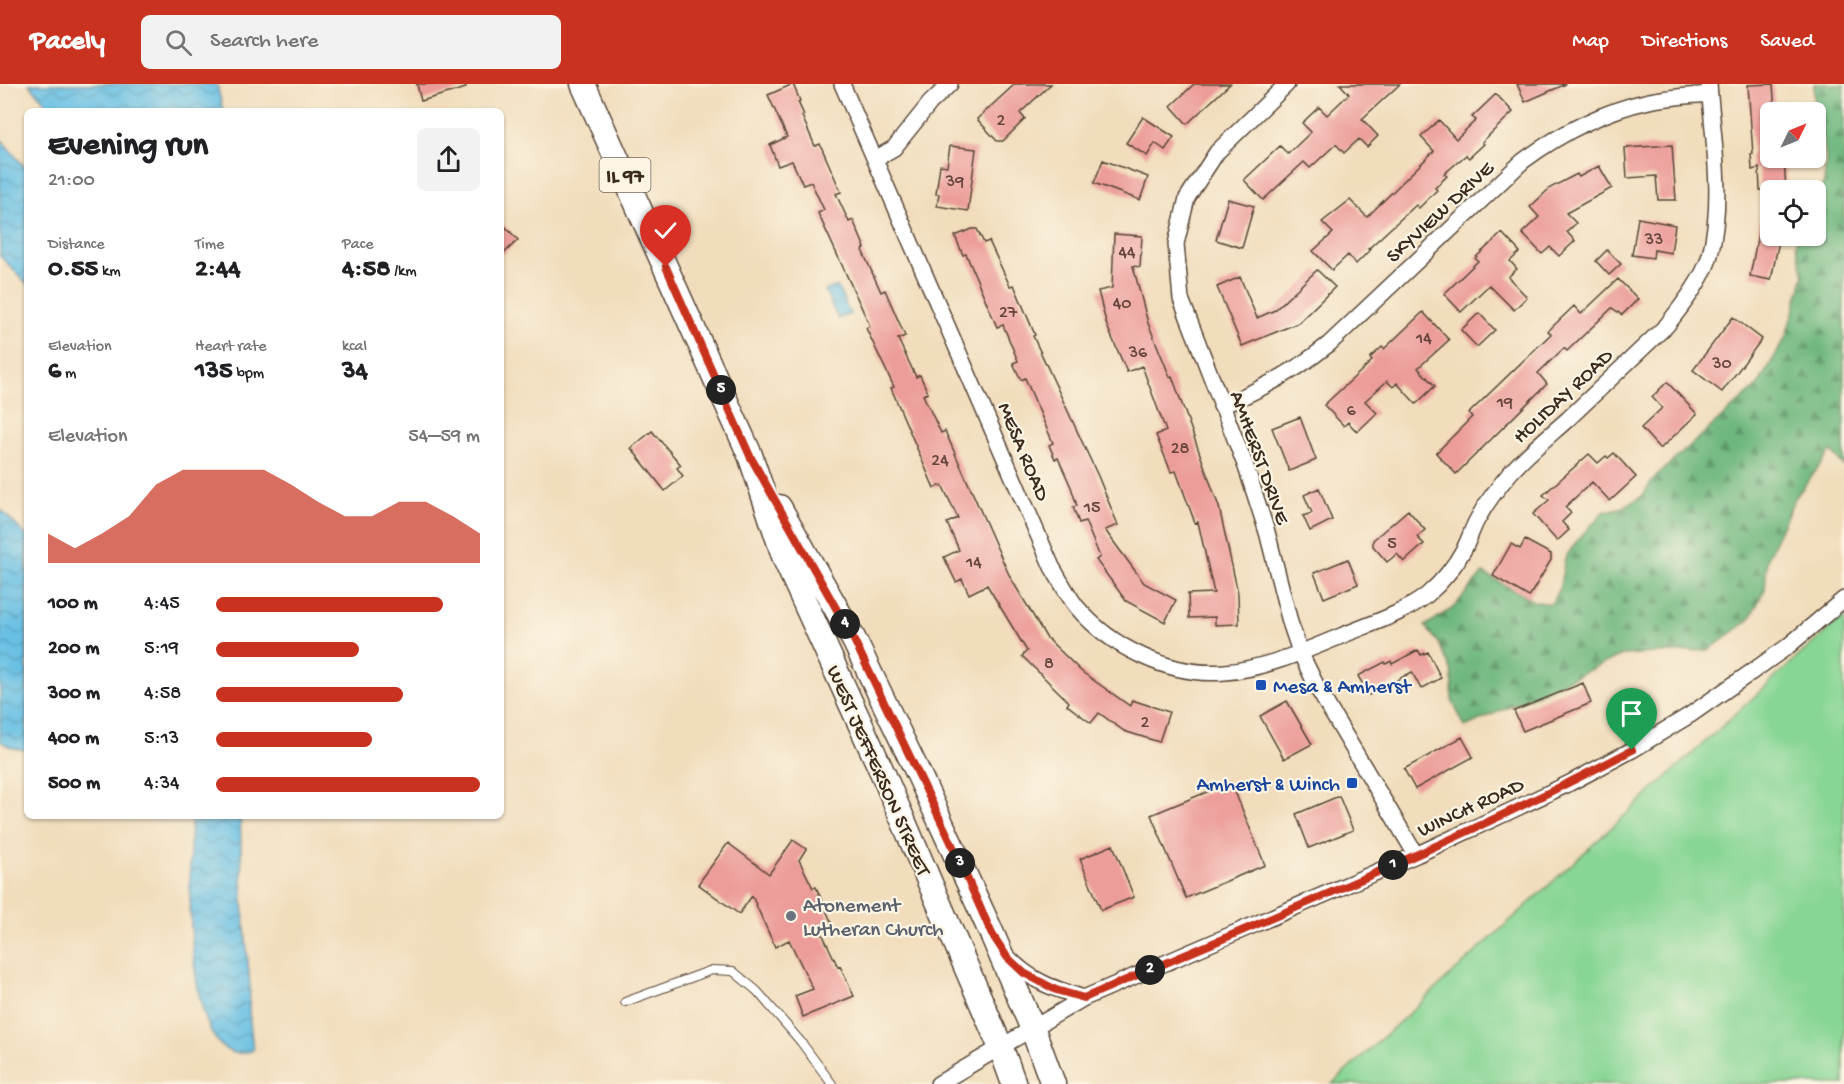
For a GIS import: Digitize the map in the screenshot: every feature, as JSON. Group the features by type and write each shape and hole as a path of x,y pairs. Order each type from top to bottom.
{"main road":[{"name":"WEST JEFFERSON STREET","path":"583,84 750,456 786,559 884,776 1001,1048 1014,1084"},
{"name":"WEST JEFFERSON STREET","path":"750,456 854,640 950,840 1032,1027 1053,1084"}],"street":[{"name":"MESA ROAD","path":"842,84 1052,567 1075,605 1091,622 1117,642 1146,657 1177,668 1224,672 1253,667 1300,652"},
{"path":"875,159 894,148 930,103 950,84"},
{"name":"AMHERST DRIVE","path":"1287,84 1217,152 1187,198 1176,244 1181,299 1246,467 1267,532 1300,652 1319,691 1416,855"},
{"name":"SKYVIEW DRIVE","path":"1221,406 1285,376 1309,361 1523,161 1545,145 1587,122 1620,109 1709,89"},
{"name":"HOLIDAY ROAD","path":"1300,652 1406,609 1440,583 1464,549 1477,520 1512,471 1667,325 1688,298 1710,256 1718,201 1709,89"},
{"name":"WINCH ROAD","path":"938,1084 1084,998 1416,855 1568,784 1632,750 1690,715 1752,672 1787,647 1844,599"},
{"path":"992,934 1007,957 1024,973 1056,990 1084,998"}],"lane":[{"path":"625,1002 712,970 733,971 764,999 801,1042 832,1084"}],"green space":[{"path":"1814,84 1844,84 1844,466 1831,451 1795,498 1767,558 1765,589 1749,620 1709,650 1622,655 1465,727 1452,700 1452,673 1439,643 1425,626 1453,608 1483,573 1533,601 1551,604 1560,586 1565,558 1577,541 1603,512 1623,507 1641,497 1656,476 1758,385 1785,339 1804,276 1796,246 1826,246 1826,102 1815,102"},
{"path":"1844,616 1844,1084 1332,1084 1802,653"}],"water":[{"path":"29,84 217,84 222,108 50,108"},
{"path":"0,138 24,166 24,281 0,256"},
{"path":"837,286 850,314 838,319 825,291"},
{"path":"0,509 24,533 24,750 12,748 0,741"},
{"path":"191,819 240,819 243,903 250,986 249,1011 253,1050 229,1051 212,1032 200,999 190,913"}],"building":[{"path":"417,84 465,84 466,88 421,101"},
{"path":"793,84 804,115 802,116 815,146 820,144 841,192 836,194 849,222 853,220 865,248 862,250 881,292 885,290 905,336 898,339 916,377 920,375 928,393 923,395 941,433 945,431 1010,577 1046,637 1082,672 1130,706 1132,700 1169,712 1159,742 1124,731 1099,713 1091,723 1067,705 1069,702 1022,656 1027,651 987,585 969,594 962,579 956,582 944,557 959,550 947,523 958,518 942,485 934,488 891,388 894,387 866,328 870,326 818,213 824,210 811,182 803,185 792,161 778,166 770,145 787,137 768,95"},
{"path":"1015,84 1051,84 1020,113 1025,119 1003,141 997,141 977,119"},
{"path":"1194,84 1230,84 1187,124 1171,106"},
{"path":"1340,84 1400,84 1362,119 1378,136 1367,147 1359,139 1344,153 1336,144 1310,168 1304,162 1263,200 1244,180 1280,146 1288,154 1311,132 1302,123 1319,107 1327,115 1349,94"},
{"path":"1517,84 1566,84 1525,102"},
{"path":"1773,84 1774,102 1760,102 1760,168 1785,168 1785,180 1760,180 1760,190 1759,168 1752,170 1748,85"},
{"path":"1496,94 1513,112 1469,158 1466,155 1444,174 1447,176 1435,188 1437,190 1419,208 1416,205 1368,249 1370,250 1356,264 1348,255 1332,270 1313,251 1333,233 1322,222 1350,200 1367,217 1434,151 1421,137 1439,120 1456,139 1476,120 1472,117"},
{"path":"1143,117 1174,137 1165,150 1155,143 1147,156 1126,143"},
{"path":"1672,145 1676,200 1658,200 1656,176 1627,178 1625,148"},
{"path":"950,146 976,149 968,211 937,206 939,194 936,194 940,165 947,166"},
{"path":"1103,160 1148,177 1140,200 1094,183"},
{"path":"1599,166 1612,188 1566,213 1576,223 1567,232 1575,241 1559,256 1550,247 1542,254 1522,233 1539,217 1530,207 1550,188 1577,174 1579,177"},
{"path":"1228,199 1254,206 1242,248 1216,240"},
{"path":"1638,218 1675,225 1671,253 1654,250 1653,258 1632,255"},
{"path":"1760,224 1760,246 1778,246 1771,280 1750,276"},
{"path":"504,225 518,240 504,253"},
{"path":"977,229 984,243 989,241 1010,286 1014,285 1035,335 1033,336 1098,476 1118,525 1105,530 1144,583 1176,600 1165,622 1126,601 1096,560 1100,557 1085,521 1079,523 1073,507 1077,506 1071,487 1058,458 1055,459 1049,445 1053,443 1025,378 1021,380 1013,363 1018,361 1003,325 997,327 966,254 963,255 955,236"},
{"path":"1502,233 1520,252 1510,261 1517,269 1508,277 1527,297 1514,310 1489,285 1461,312 1444,294 1478,261 1475,258"},
{"path":"1114,234 1142,236 1140,267 1133,266 1148,323 1170,377 1172,376 1219,507 1238,593 1239,624 1215,625 1215,617 1189,618 1188,594 1214,593 1198,522 1195,523 1176,471 1171,472 1156,435 1166,431 1142,366 1127,372 1107,326 1098,291 1112,288"},
{"path":"1607,250 1621,264 1609,275 1596,261"},
{"path":"1317,270 1335,287 1298,323 1242,346 1217,287 1240,277 1257,318 1275,310"},
{"path":"1618,279 1638,299 1622,315 1612,308 1567,351 1564,348 1538,373 1547,384 1456,474 1436,453 1472,417 1469,413 1551,334 1548,331 1574,306 1581,314"},
{"path":"1423,312 1449,340 1418,368 1435,386 1416,404 1397,383 1393,387 1387,381 1365,401 1377,413 1357,432 1348,422 1344,426 1324,405 1372,361 1370,358 1382,347 1384,349"},
{"path":"1479,313 1495,330 1477,347 1461,330"},
{"path":"1733,317 1762,339 1722,392 1693,370"},
{"path":"1667,382 1697,414 1660,449 1641,428 1662,408 1652,397"},
{"path":"1300,417 1316,460 1289,471 1272,428"},
{"path":"652,431 681,465 677,468 683,476 665,491 631,448"},
{"path":"1614,453 1636,477 1610,501 1592,482 1565,507 1571,513 1562,522 1569,530 1557,541 1533,514 1549,500 1543,495 1589,454 1598,463"},
{"path":"1319,488 1332,520 1310,531 1303,516 1312,513 1304,495"},
{"path":"1408,510 1425,530 1417,537 1424,544 1404,562 1397,554 1387,562 1373,546 1373,540"},
{"path":"1525,540 1551,554 1551,560 1529,597 1493,576 1511,544 1520,549"},
{"path":"1348,559 1358,584 1324,598 1314,573"},
{"path":"1418,650 1421,655 1428,652 1441,678 1421,689 1412,672 1369,695 1358,676 1385,662 1386,664 1391,661 1392,664"},
{"path":"1583,683 1591,703 1523,731 1514,711"},
{"path":"1287,701 1312,744 1284,759 1260,716"},
{"path":"1462,737 1473,757 1415,789 1404,769"},
{"path":"1231,782 1265,865 1186,898 1151,815"},
{"path":"1339,796 1353,830 1309,848 1296,814"},
{"path":"793,840 806,849 799,860 813,888 816,887 833,926 821,931 854,996 803,1017 795,996 813,989 789,940 775,947 752,896 739,914 698,884 728,843 769,874"},
{"path":"1113,845 1134,897 1101,910 1080,859"}],"place":[{"name":"Mesa & Amherst","path":"1261,685"},
{"name":"Amherst & Winch","path":"1352,783"},
{"name":"Atonement Lutheran Church","path":"791,916"}],"route":[{"path":"666,267 750,456 854,640 950,840 992,934 1007,957 1024,973 1041,983 1084,998 1416,855 1568,784 1632,750"}]}
